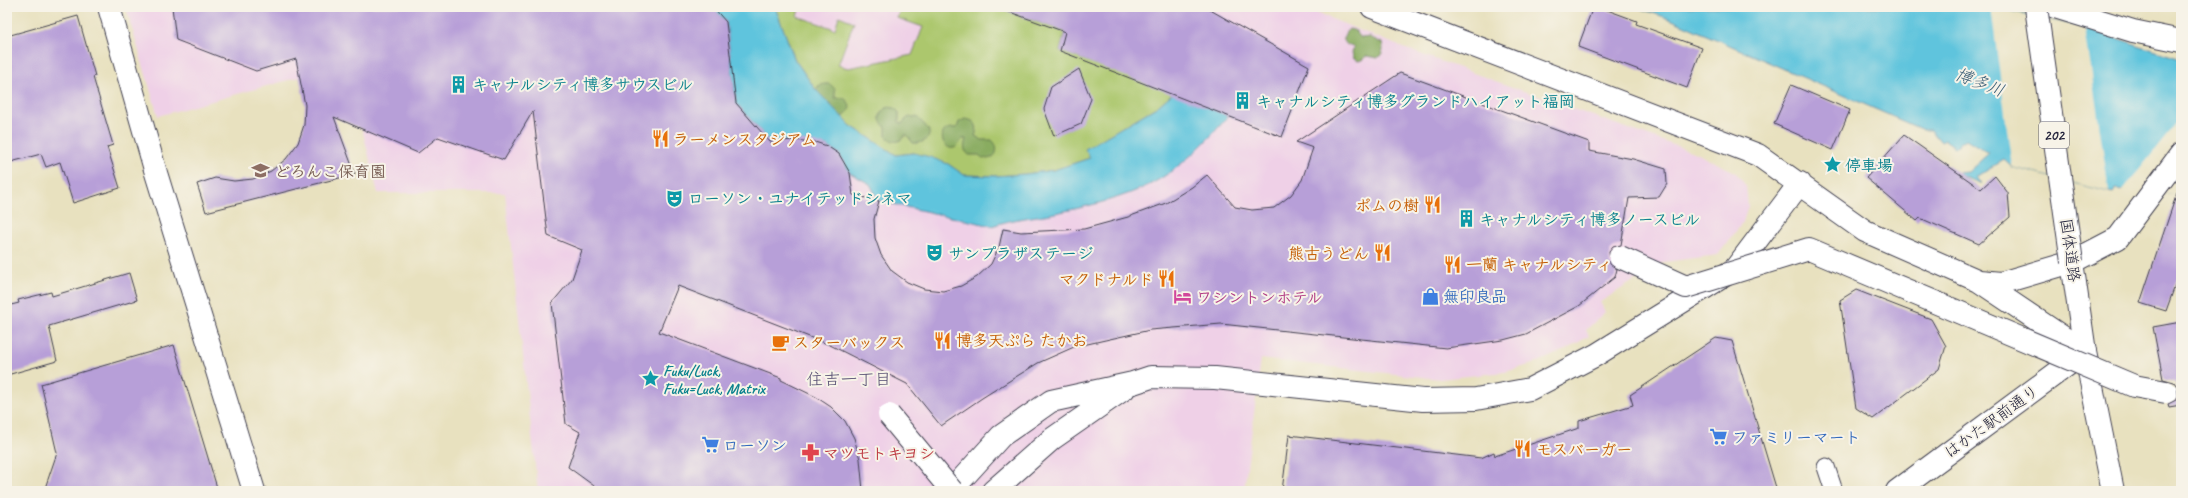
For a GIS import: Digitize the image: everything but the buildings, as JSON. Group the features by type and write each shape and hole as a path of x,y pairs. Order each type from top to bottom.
{"main road":[{"path":"109,7 156,173 254,491"},
{"path":"1372,7 1758,155 1800,183 1865,231 1978,281 2085,352"},
{"name":"国体道路","path":"2036,7 2085,352 2113,491"},
{"path":"2055,7 2133,31 2181,41"},
{"path":"1978,281 2000,283 2072,262 2118,238 2150,193 2181,154"},
{"path":"889,416 951,491 1001,436 1051,401 1133,383 1151,376 1214,378 1423,400 1476,399 1530,389 1596,355 1735,269 1800,183"},
{"path":"1620,256 1686,287 1808,249 2134,386 2166,392"},
{"name":"はかた駅前通り","path":"1897,491 2085,352"},
{"path":"993,491 1052,439 1133,383"}],"lane":[{"path":"1826,467 1834,491"}],"shaded area":[{"path":"126,7 1302,7 1409,50 1696,153 1735,172 1746,186 1748,206 1743,222 1718,255 1664,262 1600,302 1605,312 1586,330 1589,336 1567,349 1536,363 1505,372 1440,379 1261,359 1244,491 538,491 505,193 378,193 350,80 328,69 158,116"}],"green space":[{"path":"775,7 800,7 797,16 835,29 839,16 854,22 838,65 848,68 912,55 923,27 897,18 901,7 997,7 1065,32 1060,51 1173,93 1158,106 1086,149 1090,158 1054,170 1026,174 995,176 964,175 948,164 914,153 896,155 851,126 816,90 795,60"},
{"path":"1349,29 1355,30 1361,38 1370,37 1382,43 1383,50 1380,56 1378,58 1366,56 1363,60 1358,61 1353,57 1352,52 1354,47 1347,45 1344,40 1344,35"},
{"path":"830,84 835,89 835,98 844,98 849,103 849,111 841,117 830,106 831,103 827,104 816,92 818,86"},
{"path":"888,107 895,108 899,113 899,122 902,124 908,118 917,117 928,129 928,138 923,142 916,143 913,143 906,134 899,141 889,139 886,136 886,127 880,119 882,111"},
{"path":"965,119 976,124 977,130 975,136 982,140 992,140 997,149 994,156 987,159 979,155 969,155 964,148 966,139 962,139 957,146 952,148 947,147 942,137 943,132 948,129 957,128 959,122"}],"water":[{"path":"713,7 775,7 795,60 816,90 851,126 896,155 914,153 930,157 948,164 964,175 995,176 1026,174 1054,170 1090,158 1085,149 1158,106 1173,93 1228,116 1193,154 1172,171 1151,184 1095,204 1051,214 1009,221 992,226 879,201 870,184 850,173 839,154 827,146 793,140 770,142 736,103 726,22"},
{"name":"博多川","path":"1636,7 1995,7 2085,28 2181,59 2181,195 2116,189 2113,193 2012,167 2004,160 1975,177 1982,184 1955,173 1968,172 1989,153 1966,139 1955,147 1945,140 1941,142 1931,130 1923,130 1670,19"}],"pier":[{"path":"1991,7 2085,28 2109,192 2012,167"},
{"path":"2181,118 2180,195 2122,191"}],"place":[{"name":"キャナルシティ博多サウスビル","path":"459,84"},
{"name":"キャナルシティ博多グランドハイアット福岡","path":"1243,101"},
{"name":"ラーメンスタジアム","path":"660,139"},
{"name":"停車場","path":"1832,165"},
{"name":"どろんこ保育園","path":"261,171"},
{"name":"ローソン・ユナイテッドシネマ","path":"675,198"},
{"name":"ポムの樹","path":"1432,205"},
{"name":"キャナルシティ博多ノースビル","path":"1466,219"},
{"name":"サンプラザステージ","path":"935,253"},
{"name":"熊古うどん","path":"1382,253"},
{"name":"一蘭 キャナルシティ","path":"1453,264"},
{"name":"マクドナルド","path":"1167,279"},
{"name":"無印良品","path":"1430,296"},
{"name":"ワシントンホテル","path":"1183,297"},
{"name":"博多天ぷら たかお","path":"943,340"},
{"name":"スターバックス","path":"780,342"},
{"name":"Fuku/Luck, Fuku=Luck, Matrix","path":"650,379"},
{"name":"ファミリーマート","path":"1719,437"},
{"name":"ローソン","path":"710,445"},
{"name":"モスバーガー","path":"1523,449"},
{"name":"マツモトキヨシ","path":"810,453"}],"district":[{"name":"住吉一丁目","path":"849,379"}]}
